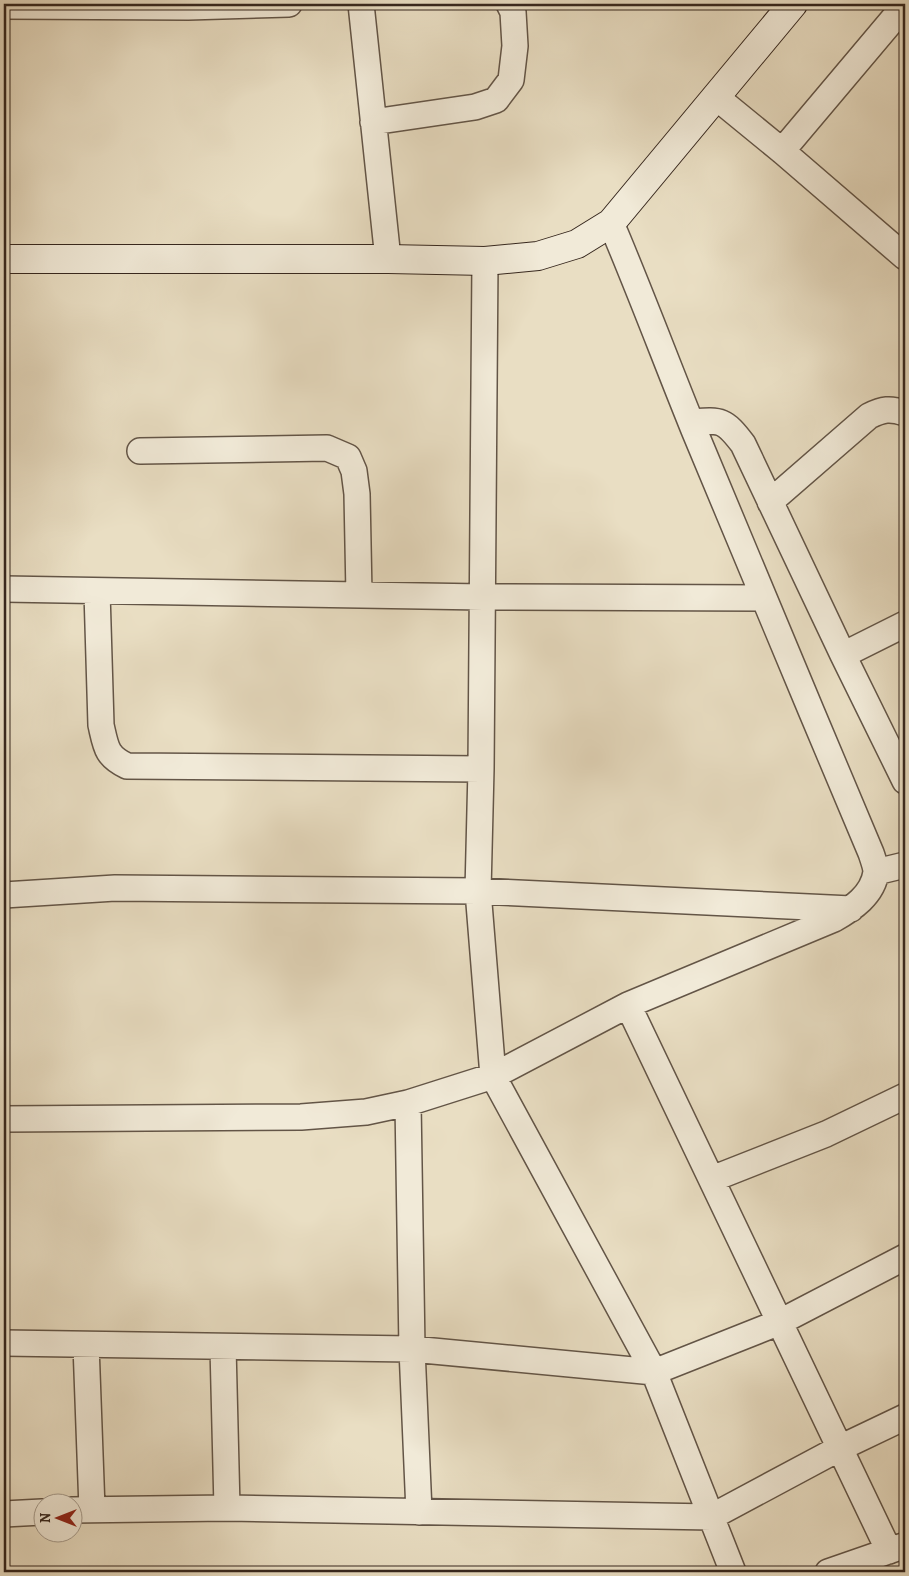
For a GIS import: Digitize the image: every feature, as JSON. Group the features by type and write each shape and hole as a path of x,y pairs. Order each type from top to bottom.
{"main road":[{"path":"4,259 388,259 485,261 538,256 577,244 611,223 793,4"}],"street":[{"path":"4,6 188,7 289,4"},
{"path":"361,4 388,259"},
{"path":"373,122 475,107 496,100 511,80 516,46 513,12 509,4"},
{"path":"782,151 905,5"},
{"path":"716,97 905,257"},
{"path":"4,1119 301,1117 366,1112 408,1102 493,1076 628,1004 834,919 852,909 870,888 876,872 871,853 763,598 660,348 636,282 611,223"},
{"path":"485,261 481,769 478,891 493,1076 654,1372 733,1572"},
{"path":"770,502 869,416 882,409 905,412"},
{"path":"691,422 714,420 730,427 743,444 905,781"},
{"path":"140,451 327,448 348,457 354,471 357,494 358,594"},
{"path":"4,589 482,597 763,598"},
{"path":"97,592 101,725 106,746 115,760 127,766 481,769"},
{"path":"843,655 905,624"},
{"path":"876,872 905,864"},
{"path":"4,894 115,888 478,891 852,909"},
{"path":"628,1004 840,1448 897,1548 828,1572"},
{"path":"712,1179 826,1134 905,1096"},
{"path":"408,1102 412,1349 419,1512"},
{"path":"4,1343 412,1349 654,1372 780,1322 905,1257"},
{"path":"86,1344 82,1510 227,1508 711,1517 840,1448 905,1417"},
{"path":"223,1346 227,1508"},
{"path":"4,1514 32,1513"}]}
